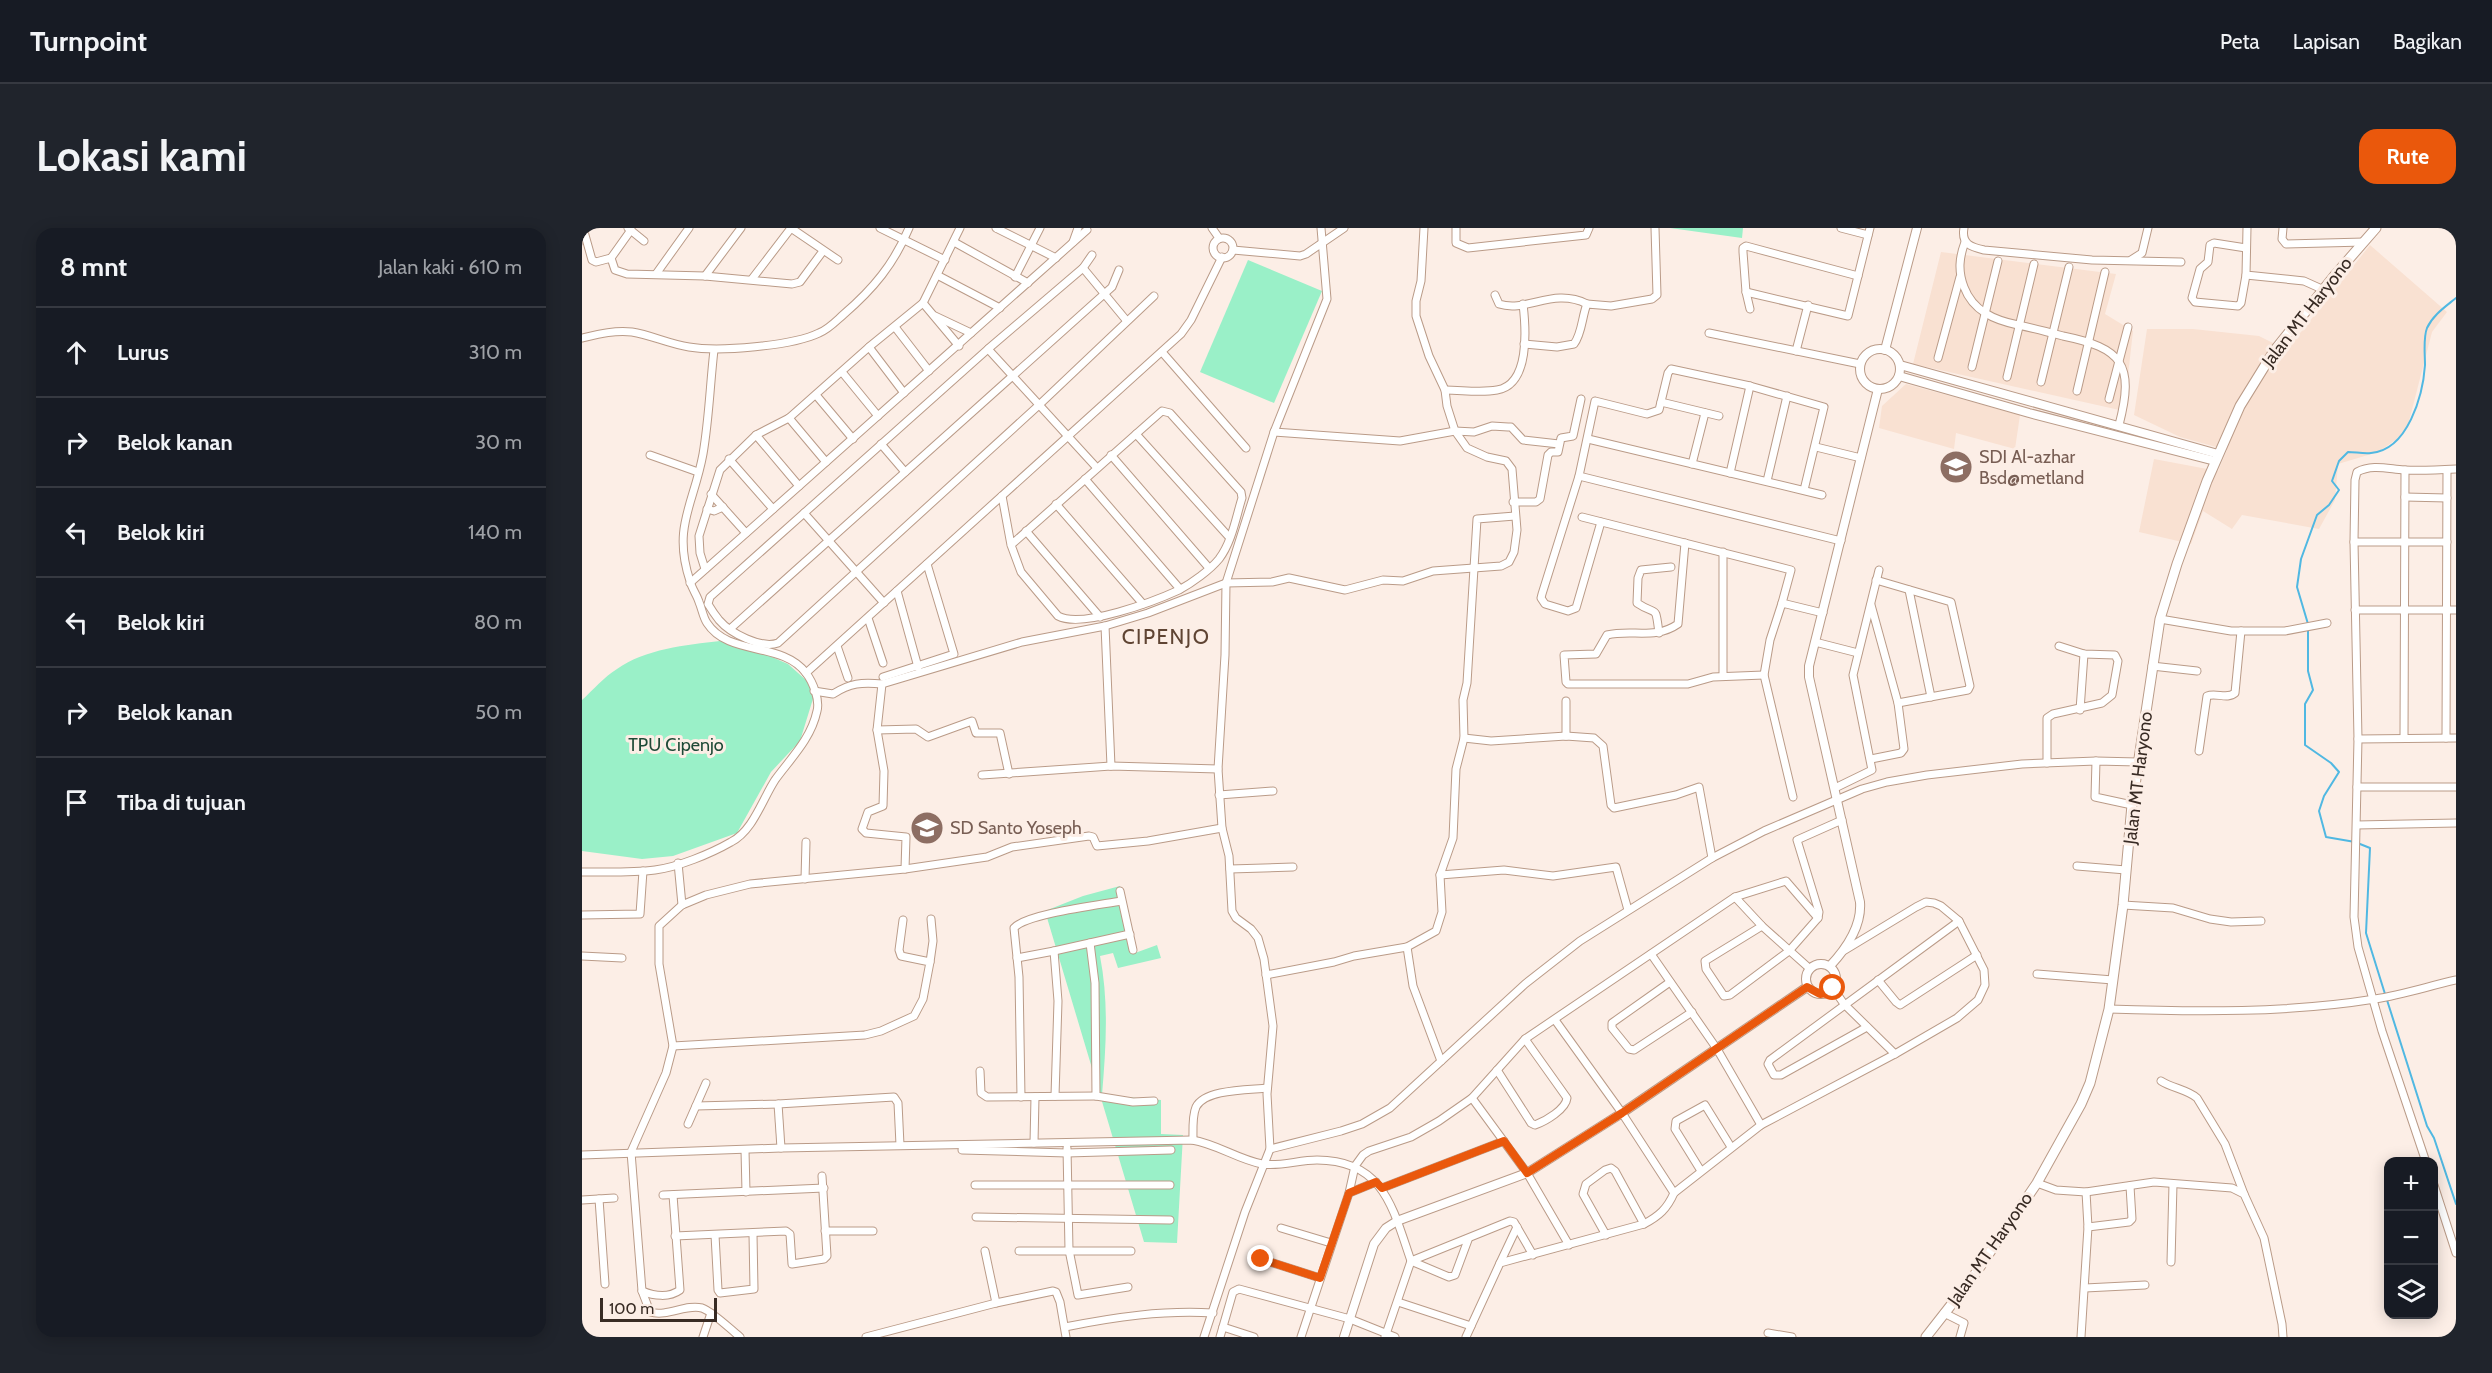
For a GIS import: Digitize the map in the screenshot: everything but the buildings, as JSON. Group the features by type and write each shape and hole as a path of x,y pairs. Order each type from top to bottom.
{"main road":[{"name":"Jalan MT Haryono","path":"1926,1337 1995,1246 2037,1184 2087,1092 2109,1009 2123,905 2132,805 2160,619 2183,545 2216,458 2240,406 2260,371 2376,228"}],"street":[{"path":"583,228 592,260 596,262 611,258 629,229 645,241"},
{"path":"656,274 688,228"},
{"path":"705,276 741,228"},
{"path":"752,279 790,228 838,260"},
{"path":"582,338 613,332 632,332 663,342 714,350 749,347 808,337 828,328 877,284 904,241 909,228"},
{"path":"705,569 699,543 701,526 720,470 756,435 789,418 923,303 960,228"},
{"path":"1015,277 1040,228"},
{"path":"1072,244 1078,228"},
{"path":"1212,228 1219,238 1230,240 1233,250"},
{"path":"1204,1337 1270,1149 1267,1088 1273,1026 1266,975 1258,938 1232,911 1230,869 1222,828 1219,795 1218,769 1225,655 1226,583 1274,432 1327,299 1321,228"},
{"path":"1233,250 1300,256 1344,228"},
{"path":"814,691 833,694 848,685 882,681 1022,642 1105,626 1148,613 1226,583 1272,582 1288,578 1345,590 1383,580 1403,581 1433,572 1501,566 1509,562 1514,552 1517,530 1510,464 1467,448 1455,431 1447,406 1446,390 1429,356 1416,316 1424,228"},
{"path":"1456,228 1456,243 1468,248 1586,235 1589,228"},
{"path":"1495,296 1502,306 1564,297 1587,304 1611,306 1652,299 1657,295 1655,228"},
{"path":"1746,292 1848,316 1869,232 1840,228"},
{"path":"1885,350 1917,228"},
{"path":"1964,228 1965,242 1970,247 1984,250 2092,260 2181,262"},
{"path":"2130,261 2142,253 2148,228"},
{"path":"2246,248 2214,243 2210,245 2208,262 2200,269 2192,298 2195,302 2238,306 2241,303 2246,275 2247,228"},
{"path":"2283,228 2282,239 2286,244 2364,242"},
{"path":"882,229 945,260"},
{"path":"999,229 1056,258"},
{"path":"690,583 1087,230"},
{"path":"1219,238 1215,242 1214,252 1222,258"},
{"path":"954,242 1028,283"},
{"path":"1938,358 1960,277 1960,254 1965,242"},
{"path":"1750,309 1746,292 1743,252 1746,246 1858,276"},
{"path":"806,673 1181,334 1191,320 1222,258 1231,254 1233,250"},
{"path":"611,258 618,272 752,279 796,284 823,251"},
{"path":"1092,255 1083,268 880,444 708,600 708,604 719,621 739,635 767,644 778,643 1039,405 1126,320 1148,304 1154,296"},
{"path":"1972,367 1998,261"},
{"path":"2007,377 2034,264"},
{"path":"2041,382 2069,267"},
{"path":"1083,268 1126,320"},
{"path":"730,629 1106,293 1115,283 1119,270"},
{"path":"2077,390 2105,272"},
{"path":"937,275 1000,308"},
{"path":"2246,275 2304,281 2324,290"},
{"path":"1960,277 1974,304 2001,321 2089,341 2111,351 2119,362 2126,389 2125,404 2119,425"},
{"path":"923,303 959,346"},
{"path":"1446,390 1498,390 1518,378 1524,344 1523,304"},
{"path":"1524,344 1557,347 1574,344 1579,338 1580,324 1587,304"},
{"path":"1796,351 1808,305"},
{"path":"933,315 971,333"},
{"path":"895,327 929,371"},
{"path":"2109,399 2128,327"},
{"path":"1709,333 1860,364"},
{"path":"869,347 904,393"},
{"path":"988,349 1097,468"},
{"path":"582,872 643,871 663,868 722,847 744,833 774,782 802,746 811,730 818,706 818,699 806,673 788,658 740,645 718,634 706,623 690,583 682,551 682,531 698,472 709,418 714,350"},
{"path":"1875,350 1885,350 1892,353 1900,365 1899,376 1887,388 1878,389 1868,385 1861,376 1860,364 1866,355 1875,350"},
{"path":"1162,352 1246,448"},
{"path":"1900,365 2119,425 2216,458"},
{"path":"1601,522 1576,609 1568,611 1545,604 1541,598 1579,476 1595,401 1647,414 1659,410 1671,369 1750,386 1824,407 1804,490"},
{"path":"842,372 878,416"},
{"path":"1899,376 1998,404 2216,458"},
{"path":"1730,473 1750,386"},
{"path":"1845,950 1859,921 1861,910 1809,677 1815,642 1878,389"},
{"path":"1998,404 2001,394"},
{"path":"816,395 853,439"},
{"path":"1767,481 1788,396"},
{"path":"1514,502 1536,502 1540,499 1548,455 1551,452 1558,452 1561,438 1573,436 1581,399"},
{"path":"1661,402 1719,416"},
{"path":"1002,496 1011,545 1025,578 1058,616 1066,618 1100,617 1143,604 1180,589 1219,559 1242,498 1241,492 1170,413 1158,412 1011,545"},
{"path":"1692,464 1705,413"},
{"path":"789,418 826,462"},
{"path":"1274,432 1400,441 1455,431 1474,432 1492,426 1511,427 1523,440 1559,444"},
{"path":"1136,434 1229,537"},
{"path":"756,435 799,486"},
{"path":"1588,439 1822,495"},
{"path":"880,444 904,472"},
{"path":"1816,447 1861,458"},
{"path":"650,455 698,472"},
{"path":"1112,455 1209,568"},
{"path":"729,459 773,509"},
{"path":"2425,1157 2377,999 2358,947 2354,917 2358,739 2354,542 2357,472 2380,467 2405,470 2456,469"},
{"path":"2404,738 2405,470"},
{"path":"2446,738 2447,470"},
{"path":"1579,476 1841,541"},
{"path":"1085,479 1180,589"},
{"path":"711,494 746,533"},
{"path":"2405,497 2447,498"},
{"path":"1056,504 1143,604"},
{"path":"707,509 714,511 723,507"},
{"path":"804,513 884,603"},
{"path":"1266,975 1407,947 1436,931 1442,912 1440,875 1452,838 1456,769 1464,738 1463,700 1467,682 1477,519 1515,516"},
{"path":"1582,517 1791,570 1770,640 1764,675 1793,797"},
{"path":"1026,531 1100,617"},
{"path":"2354,542 2447,542"},
{"path":"1685,543 1679,621 1669,631 1659,633 1611,634 1604,638 1596,654 1564,655 1566,682 1688,684 1724,676 1764,675"},
{"path":"1723,552 1724,676"},
{"path":"882,681 953,656 955,651 927,564"},
{"path":"1659,633 1654,609 1637,603 1638,578 1641,570 1671,567"},
{"path":"1835,788 1872,770 1853,683 1858,653 1879,570"},
{"path":"1876,580 1951,602 1970,686 1968,690 1898,703"},
{"path":"1908,590 1931,697"},
{"path":"897,591 918,667"},
{"path":"1871,602 1898,703 1903,752 1871,759"},
{"path":"1782,603 1823,613"},
{"path":"2355,610 2456,610"},
{"path":"868,618 883,663"},
{"path":"2160,619 2201,628 2241,631 2285,631 2327,623"},
{"path":"1105,626 1111,766"},
{"path":"2199,751 2207,696 2232,696 2235,693 2241,631"},
{"path":"1815,642 1858,653"},
{"path":"837,646 848,678"},
{"path":"2048,763 2047,718 2053,714 2080,710 2102,703 2112,695 2118,661 2115,655 2084,654 2059,646"},
{"path":"2080,710 2084,654"},
{"path":"2152,666 2197,671"},
{"path":"882,681 877,730 884,771 883,806 868,812 862,829 866,833 906,837 905,869"},
{"path":"1566,701 1566,736"},
{"path":"877,730 916,729 928,736 972,721 976,733 1000,733 1009,774"},
{"path":"1464,738 1491,741 1566,736 1594,738 1603,746 1611,805 1614,808 1676,795 1699,787 1712,858"},
{"path":"2358,739 2456,738"},
{"path":"2096,761 2095,797 2132,805"},
{"path":"1270,1149 1362,1124 1390,1108 1525,984 1580,941 1712,858 1764,831 1837,799 1887,782 1927,775 2048,763 2138,762"},
{"path":"982,775 1111,766 1218,769"},
{"path":"2357,787 2456,787"},
{"path":"1219,795 1273,791"},
{"path":"1762,926 1706,961 1706,969 1724,996 1730,995 1789,951 1818,918 1819,912 1797,840 1842,820"},
{"path":"2357,825 2456,823"},
{"path":"740,1337 711,1313 696,1308 662,1314 650,1312 642,1292 631,1152 666,1073 673,1046 659,964 657,933 666,917 682,905 706,895 750,884 905,869 987,857 1007,849 1089,836 1093,837 1097,846 1148,841 1222,828"},
{"path":"806,842 806,879"},
{"path":"678,863 682,905"},
{"path":"2077,866 2126,870"},
{"path":"1230,869 1293,867"},
{"path":"1440,875 1504,870 1553,876 1616,867 1628,910"},
{"path":"582,915 640,914 643,871"},
{"path":"1300,1337 1349,1193 1355,1166 1366,1152 1411,1137 1472,1098 1525,1039 1735,897 1786,881 1818,918"},
{"path":"1120,891 1133,950"},
{"path":"1735,897 1762,926 1809,968"},
{"path":"1021,1097 1014,928 1020,922 1082,907 1121,901"},
{"path":"1500,1263 1644,1224 1665,1211 1674,1193 1761,1125 1895,1054 1957,1018 1978,1000 1983,992 1985,978 1977,955 1959,921 1941,906 1926,902 1845,950 1830,966"},
{"path":"2123,905 2173,908 2210,919 2231,922 2261,921"},
{"path":"673,1046 865,1035 881,1031 914,1016 923,999 930,962 933,941 931,919"},
{"path":"903,920 899,950 901,956 930,962"},
{"path":"1867,1027 1781,1075 1774,1075 1768,1064 1770,1060 1844,1004 1959,921"},
{"path":"1017,958 1130,934"},
{"path":"1090,943 1095,983 1096,1096"},
{"path":"1407,947 1413,986 1441,1061"},
{"path":"1054,951 1058,1001 1055,1096"},
{"path":"1651,954 1717,1049 1761,1125"},
{"path":"1878,980 1900,1005 1977,955"},
{"path":"582,956 622,958"},
{"path":"1819,963 1830,966 1836,976 1833,988 1827,993 1820,994 1807,987 1805,977 1809,968 1819,963"},
{"path":"2037,974 2113,980"},
{"path":"2109,1009 2180,1012 2312,1006 2377,999 2456,980"},
{"path":"1670,982 1612,1023 1612,1028 1629,1048 1634,1050 1692,1012"},
{"path":"1344,1337 1374,1244 1386,1228 1397,1221 1527,1173 1622,1113 1807,987"},
{"path":"1833,988 1844,1004 1895,1054"},
{"path":"1555,1020 1622,1113 1674,1193"},
{"path":"1497,1070 1531,1123 1535,1125 1541,1123 1564,1106 1567,1099 1525,1039"},
{"path":"980,1071 983,1095 1096,1096 1132,1102 1154,1101"},
{"path":"2161,1081 2172,1088 2194,1094 2225,1144 2264,1238 2283,1337"},
{"path":"688,1124 706,1083"},
{"path":"1193,1140 1196,1108 1202,1101 1215,1093 1267,1088"},
{"path":"696,1106 894,1097 898,1103 900,1145"},
{"path":"1034,1143 1035,1097"},
{"path":"1472,1098 1527,1173 1569,1245"},
{"path":"778,1104 781,1148"},
{"path":"1701,1171 1675,1129 1676,1121 1707,1106 1731,1147"},
{"path":"582,1155 900,1145 1193,1140 1263,1164 1317,1160 1355,1166 1382,1188 1411,1261 1386,1335"},
{"path":"1382,1188 1504,1141"},
{"path":"1068,1143 1069,1250 1078,1295 1128,1287"},
{"path":"745,1150 746,1192"},
{"path":"962,1150 1067,1153 1171,1150"},
{"path":"1606,1234 1583,1194 1586,1184 1611,1168 1615,1171 1644,1224"},
{"path":"675,1236 788,1232 790,1234 790,1263 826,1258 822,1176"},
{"path":"1349,1193 1376,1182"},
{"path":"2037,1184 2056,1190 2086,1192 2154,1182 2232,1188 2244,1194"},
{"path":"2171,1262 2173,1184"},
{"path":"975,1185 1170,1185"},
{"path":"2088,1227 2132,1219 2130,1186"},
{"path":"663,1195 824,1188"},
{"path":"2081,1337 2088,1227 2086,1192"},
{"path":"642,1292 651,1295 668,1295 680,1290 673,1195"},
{"path":"582,1200 614,1198"},
{"path":"599,1199 605,1284"},
{"path":"2438,1200 2456,1253"},
{"path":"976,1217 1170,1220"},
{"path":"1411,1261 1468,1240 1510,1221 1517,1227 1533,1255"},
{"path":"1466,1337 1517,1227"},
{"path":"1281,1228 1331,1243"},
{"path":"825,1231 873,1231"},
{"path":"715,1235 720,1293 754,1289 753,1234"},
{"path":"1411,1261 1452,1278 1468,1240"},
{"path":"985,1251 996,1303"},
{"path":"1019,1251 1131,1251"},
{"path":"1261,1259 1320,1278"},
{"path":"2085,1288 2145,1285"},
{"path":"1220,1337 1233,1292 1239,1289 1350,1319 1395,1337"},
{"path":"866,1337 996,1303 1056,1292 1066,1337"},
{"path":"1398,1302 1471,1326"},
{"path":"1065,1327 1113,1318 1175,1311 1213,1312"},
{"path":"703,1337 711,1313"},
{"path":"1944,1313 1964,1323 1960,1337"},
{"path":"1223,1327 1254,1337"},
{"path":"1768,1333 1792,1337"}],"shaded area":[{"path":"2370,245 2447,312 2432,332 2408,425 2397,439 2378,452 2338,464 2335,500 2319,529 2242,515 2232,529 2203,511 2191,544 2139,532 2154,459 2218,471 2227,450 2180,437 2134,415 2147,329 2193,329 2259,336 2283,348 2301,332"},
{"path":"1941,252 2116,274 2105,314 2133,331 2124,411 1913,364"},
{"path":"1906,384 2020,415 2015,449 1956,433 1954,449 1879,428 1882,406"}],"green space":[{"path":"1670,228 1743,228 1742,238"},
{"path":"1248,260 1322,291 1274,403 1200,372"},
{"name":"TPU Cipenjo","path":"720,641 756,650 788,664 816,689 800,741 771,772 737,833 673,856 642,859 582,851 582,700 612,672 628,662 666,649"},
{"path":"1120,886 1135,953 1157,945 1161,958 1118,968 1113,953 1100,956 1106,1008 1102,1095 1161,1100 1161,1134 1183,1135 1177,1243 1144,1242 1045,911 1083,896"}],"waterway":[{"path":"2308,624 2297,587 2301,559 2317,515 2329,505 2339,490 2332,481 2339,461 2348,452 2368,453 2384,450 2404,432 2421,391 2427,328 2436,315 2456,298"},
{"path":"2308,629 2308,671 2313,690 2305,704 2305,745 2331,763 2339,772 2324,796 2319,811 2326,837 2355,842 2370,848 2366,933 2385,994"},
{"path":"2387,1000 2427,1126 2434,1138 2456,1204"}],"place":[{"name":"SDI Al-azhar Bsd@metland","path":"1956,467"},
{"name":"SD Santo Yoseph","path":"927,828"}],"district":[{"name":"CIPENJO","path":"1166,636"}],"route":[{"path":"1261,1259 1320,1278 1349,1193 1376,1182 1382,1188 1504,1141 1527,1173 1622,1113 1807,987 1820,994 1827,993 1833,988"}]}
